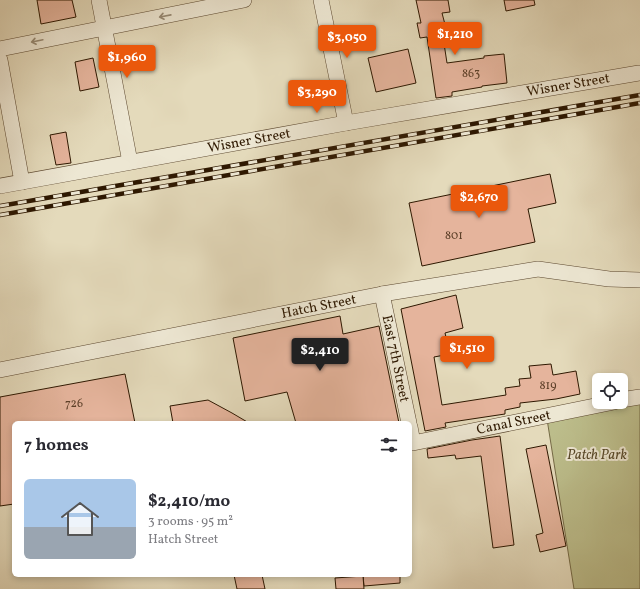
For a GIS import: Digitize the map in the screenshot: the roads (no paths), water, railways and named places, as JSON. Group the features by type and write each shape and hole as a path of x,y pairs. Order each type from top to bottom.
{"street":[{"path":"99,0 130,162"},
{"path":"0,49 244,0"},
{"path":"321,0 346,123"},
{"path":"0,60 22,182"},
{"name":"Wisner Street","path":"0,186 346,123 639,73"},
{"name":"Hatch Street","path":"0,370 382,294 538,269 609,279 640,280"},
{"name":"East 7th Street","path":"382,294 409,421"},
{"path":"628,399 640,397"},
{"name":"Canal Street","path":"412,435 414,443 592,407"}],"railway":[{"path":"0,206 640,95"},
{"path":"0,215 640,103"}],"park label":[{"name":"Patch Park","path":"597,455"}]}
